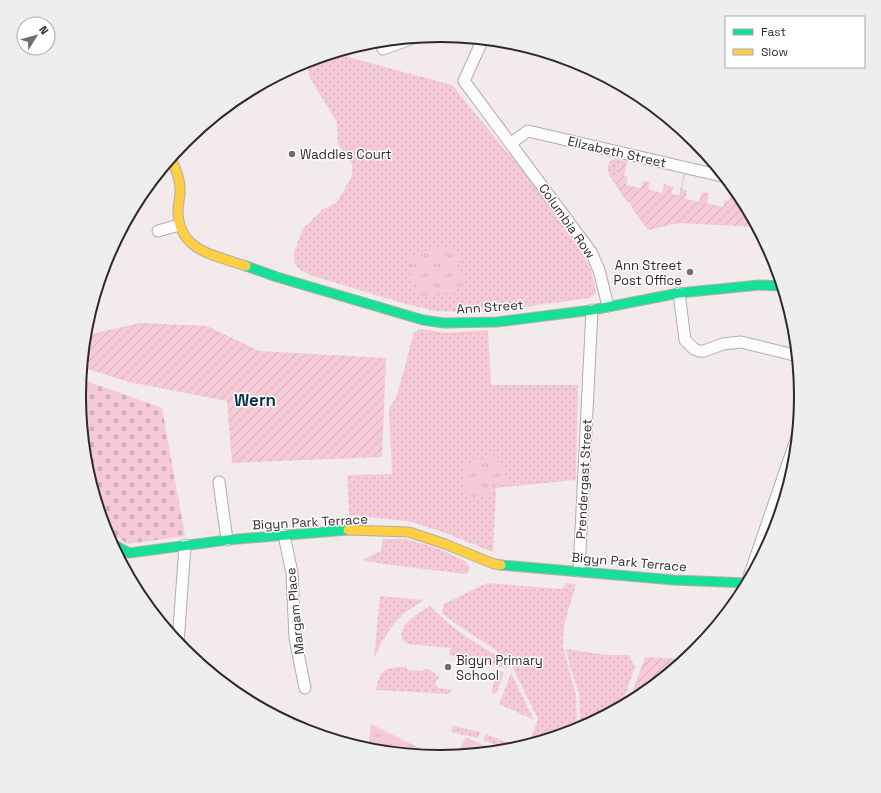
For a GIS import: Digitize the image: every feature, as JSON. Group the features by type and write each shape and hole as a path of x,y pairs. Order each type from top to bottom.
{"street":[{"name":"Columbia Row","path":"481,44 464,81 591,252 599,270 608,306"},
{"path":"383,49 394,45"},
{"name":"Elizabeth Street","path":"511,143 528,131 717,175"},
{"path":"158,231 179,225 179,178 173,164"},
{"name":"Ann Street","path":"179,225 181,232 190,244 207,253 309,287 423,320 444,323 497,322 592,310 680,293 759,285 777,286"},
{"path":"680,293 685,340 694,349 704,351 723,344 741,342 792,355"},
{"name":"Prendergast Street","path":"580,572 592,310"},
{"path":"755,558 789,460"},
{"path":"219,482 227,540"},
{"name":"Bigyn Park Terrace","path":"121,548 129,553 169,549 185,545 227,540 346,530 409,532 445,544 494,564 674,580 742,583"},
{"name":"Margam Place","path":"284,535 292,573 295,638 305,688"},
{"path":"179,635 185,545"}],"green space":[{"path":"343,56 452,85 526,175 583,254 591,269 596,293 590,298 492,311 434,311 310,275 299,269 295,264 294,252 303,229 322,210 337,202 352,176 352,164 338,144 337,122 310,78 308,68"},
{"path":"611,160 621,160 615,184 609,175 607,168"},
{"path":"621,160 627,161 624,176 628,177 626,185 641,188 643,181 650,182 648,189 662,193 664,184 673,187 672,194 679,195 684,174 682,189 687,191 685,199 699,202 702,192 709,194 707,203 723,207 725,200 729,201 731,194 752,227 679,223 648,230 634,211 630,202 627,202 615,184"},
{"path":"457,246 464,289 416,297 408,255"},
{"path":"140,323 207,326 259,351 386,358 382,457 232,463 227,401 129,382 87,369 92,334"},
{"path":"420,329 446,333 488,330 491,385 578,385 576,480 496,488 493,552 440,531 408,521 349,515 347,475 392,474 389,409 397,395 414,333"},
{"path":"87,381 162,408 185,536 128,544 115,536 98,488 89,443 86,396"},
{"path":"496,452 507,483 492,484 490,497 467,498 462,468"},
{"path":"383,539 406,539 434,547 464,560 470,568 469,571 466,574 362,560 381,551"},
{"path":"487,583 561,589 567,583 576,584 564,625 563,647 576,695 576,724 530,739 538,719 508,658 456,624 442,613 444,604"},
{"path":"380,596 424,600 406,612 396,622 383,640 374,659"},
{"path":"430,606 465,636 505,660 507,668 449,655 451,648 407,644 403,638 403,627 407,622"},
{"path":"566,649 606,655 629,655 635,667 624,700 579,722 579,693 571,671"},
{"path":"645,657 679,659 656,678 631,695"},
{"path":"397,667 407,667 407,670 423,671 423,669 428,669 439,677 435,683 438,688 452,690 449,694 376,690 380,676 384,671"},
{"path":"496,670 504,672 497,692 496,691 494,694 492,692"},
{"path":"511,673 534,720 499,704"},
{"path":"371,724 424,750 394,748 372,744 372,742 369,742"},
{"path":"453,726 480,732 478,738 451,732"},
{"path":"486,734 510,744 498,746 483,740"},
{"path":"466,737 489,748 464,750 459,750"}],"traffic: fast":[{"path":"246,266 277,277 423,320 444,323 497,322 592,310 679,293 759,285 777,286"},
{"path":"121,548 129,553 227,540 348,530"},
{"path":"501,565 674,580 742,583"}],"traffic: slow":[{"path":"173,164 180,184 178,209 179,223 184,234 191,243 200,249 210,254 246,266"},
{"path":"348,530 409,532 445,544 494,564 501,565"}],"place":[{"name":"Waddles Court","path":"292,154"},
{"name":"Ann Street Post Office","path":"690,272"},
{"name":"Bigyn Primary School","path":"448,667"}],"district":[{"name":"Wern","path":"255,400"}]}
